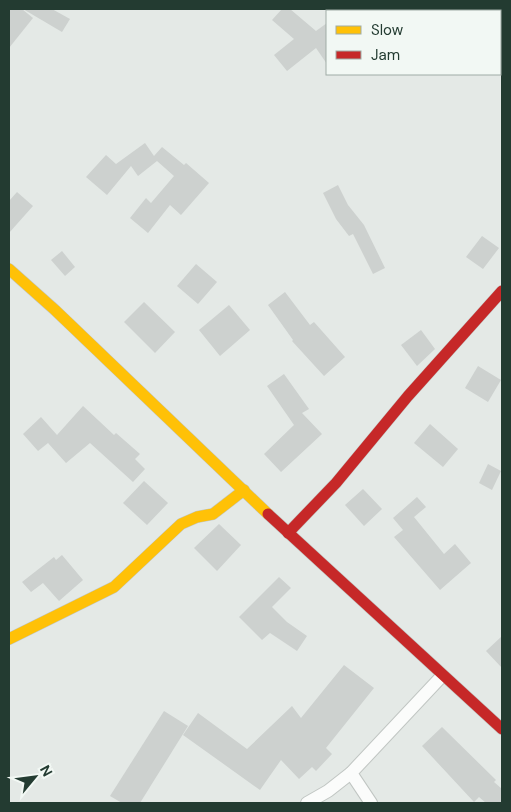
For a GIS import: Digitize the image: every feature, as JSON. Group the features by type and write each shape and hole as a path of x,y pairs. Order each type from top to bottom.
{"main road":[{"path":"9,269 55,310 288,533 502,729"},
{"path":"288,533 336,483 408,396 502,291"},
{"path":"9,638 114,587 181,524 197,517 213,514 244,490"}],"street":[{"path":"306,803 328,791 351,773 442,676"},
{"path":"351,773 370,803"}],"building":[{"path":"9,9 22,9 33,18 9,48"},
{"path":"23,9 52,9 70,19 62,32"},
{"path":"282,9 290,9 316,31 326,24 326,63 316,48 287,71 274,55 294,39 272,20"},
{"path":"145,143 154,156 162,147 184,165 186,163 209,183 181,215 170,205 148,233 130,218 146,198 151,203 174,176 157,161 138,176 131,166 107,195 86,177 106,155 116,164"},
{"path":"338,185 348,205 364,225 385,268 373,274 353,234 349,236 336,219 323,193"},
{"path":"17,192 33,206 9,233 9,201"},
{"path":"482,236 499,248 483,269 466,257"},
{"path":"62,251 75,267 65,276 51,260"},
{"path":"196,264 217,282 198,304 177,286"},
{"path":"285,292 310,325 314,322 345,357 324,376 292,341 268,305"},
{"path":"144,302 175,332 155,353 124,322"},
{"path":"229,305 250,330 220,356 199,330"},
{"path":"421,330 435,349 417,366 401,345"},
{"path":"478,366 501,380 488,402 465,388"},
{"path":"284,374 309,409 302,413 322,434 281,472 264,454 294,425 267,386"},
{"path":"83,406 114,435 116,433 140,454 135,459 145,469 133,482 90,443 66,463 48,443 38,451 23,434 41,417 57,435"},
{"path":"430,424 458,449 443,467 414,443"},
{"path":"488,464 501,471 492,490 479,483"},
{"path":"144,481 168,503 147,525 123,503"},
{"path":"363,489 382,509 364,526 345,505"},
{"path":"417,497 426,507 414,517 444,554 455,544 471,563 440,590 394,537 403,530 393,518"},
{"path":"219,524 241,545 217,571 194,548"},
{"path":"62,555 83,580 59,601 43,583 31,592 22,582 54,557 56,560"},
{"path":"279,577 291,588 272,607 287,622 307,636 297,651 270,633 262,640 239,617"},
{"path":"502,636 502,668 486,651"},
{"path":"344,665 374,688 326,748 332,754 316,771 312,767 299,779 281,760 260,790 183,735 198,713 247,749 292,706 301,718"},
{"path":"164,711 188,726 140,803 122,803 110,796"},
{"path":"442,727 496,780 494,782 502,789 502,803 486,803 479,797 474,802 422,746"}],"traffic: slow":[{"path":"9,269 55,310 268,514"},
{"path":"9,639 114,587 181,524 197,517 213,514 244,490"}],"traffic: jam":[{"path":"288,533 336,483 408,396 502,291"},
{"path":"268,514 502,729"}]}
